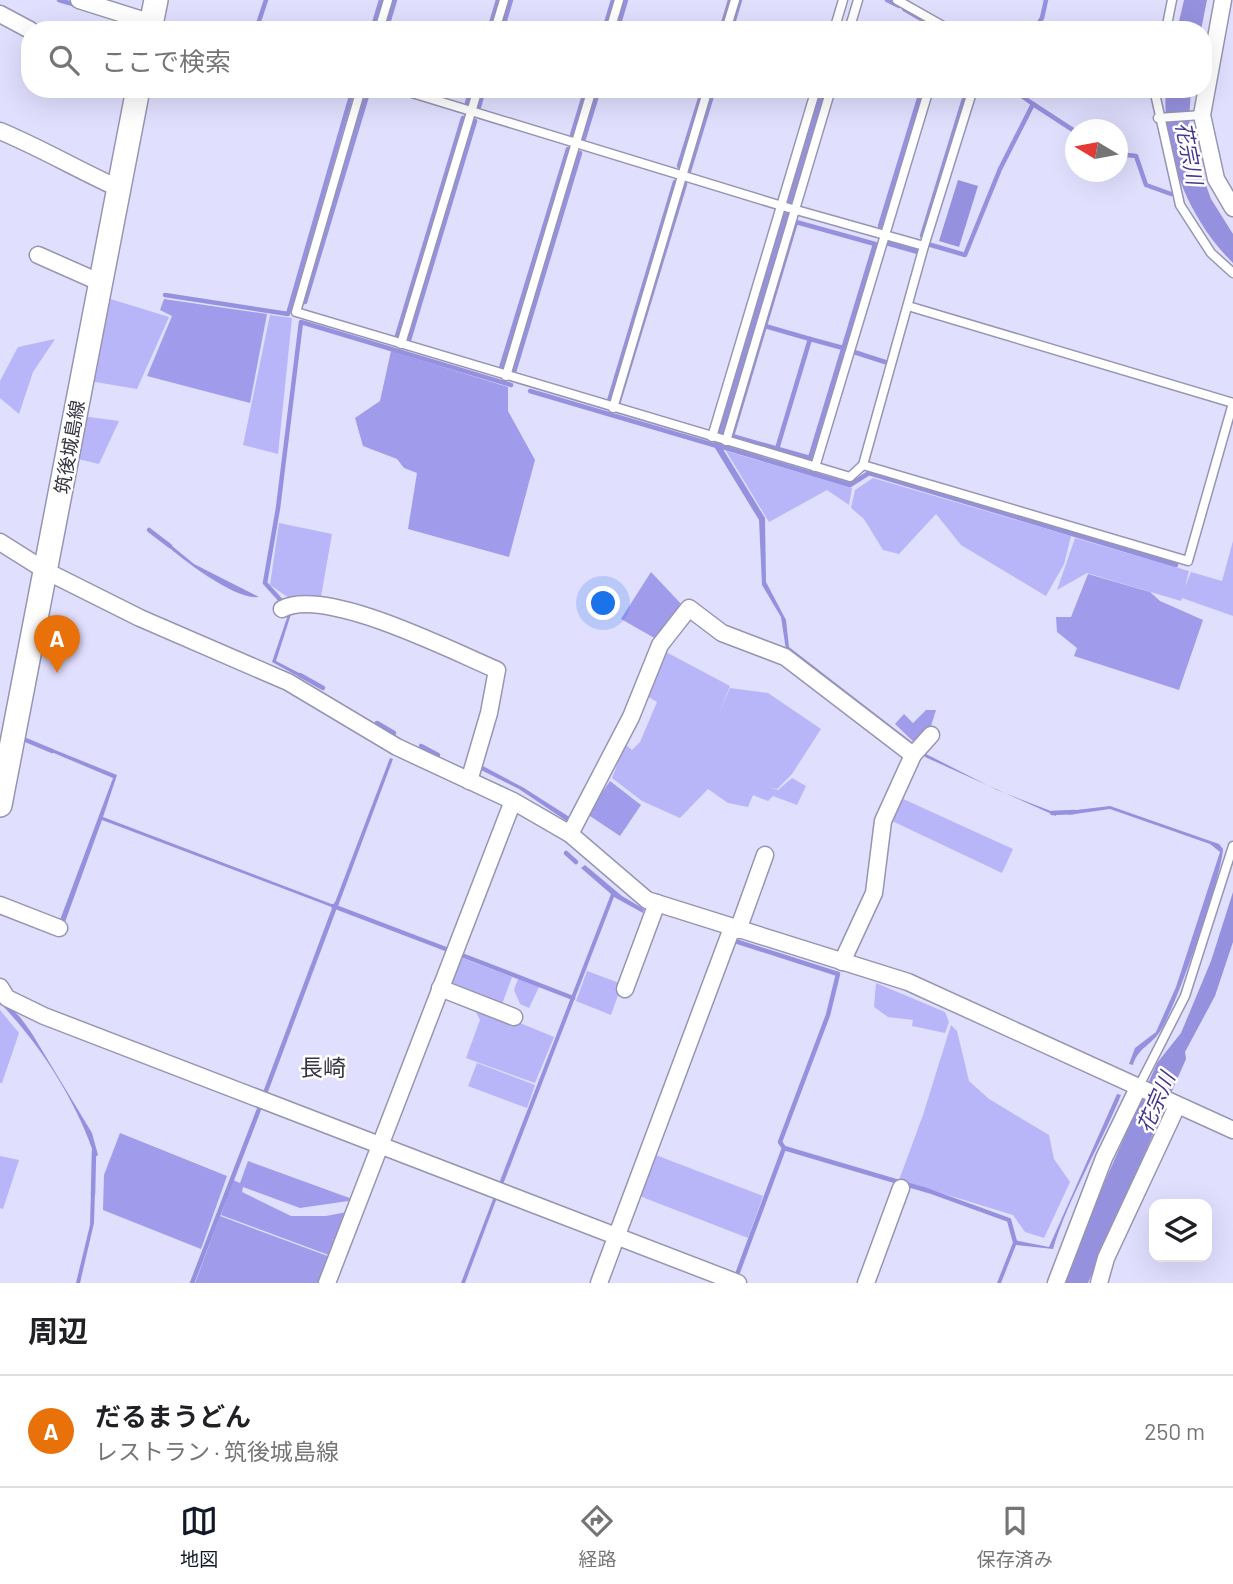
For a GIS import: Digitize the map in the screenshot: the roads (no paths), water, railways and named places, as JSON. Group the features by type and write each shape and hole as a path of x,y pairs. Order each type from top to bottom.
{"main road":[{"path":"152,21 156,0"},
{"name":"筑後城島線","path":"0,805 5,752 46,572 99,282 136,98"}],"street":[{"path":"79,0 137,21"},
{"path":"1212,58 1225,9"},
{"path":"0,15 21,26"},
{"path":"1201,98 1197,115 1216,178 1233,208"},
{"path":"0,131 43,149 73,168 118,188"},
{"path":"38,255 99,282"},
{"path":"0,542 46,572 140,618 288,682 397,747 513,801 570,835 647,900 918,986 1233,1130"},
{"path":"282,609 294,603 333,607 370,617 497,670 489,713 469,781"},
{"path":"570,835 631,717 660,645 689,607 722,633 785,657 913,755"},
{"path":"842,962 874,893 883,821 913,755 931,735"},
{"path":"327,1283 513,801"},
{"path":"599,1283 765,855"},
{"path":"625,989 657,903"},
{"path":"0,905 59,928"},
{"path":"0,987 7,998 44,1016 738,1283"},
{"path":"440,988 514,1017"},
{"path":"1056,1283 1104,1158 1140,1088"},
{"path":"1098,1283 1106,1258 1175,1105"},
{"path":"866,1283 901,1188"}],"lane":[{"path":"382,21 388,0"},
{"path":"498,21 504,0"},
{"path":"613,21 620,0"},
{"path":"729,21 735,0"},
{"path":"837,21 843,0"},
{"path":"852,21 858,0"},
{"path":"897,0 934,21"},
{"path":"1168,21 1172,0"},
{"path":"358,98 296,312 850,477 863,466 924,246 970,98"},
{"path":"428,98 795,210 924,246"},
{"path":"401,344 475,98"},
{"path":"506,376 589,98"},
{"path":"613,408 705,98"},
{"path":"712,437 813,98"},
{"path":"726,441 828,98"},
{"path":"815,467 926,98"},
{"path":"1156,98 1180,205 1211,253 1233,273"},
{"path":"1161,118 1197,115"},
{"path":"863,466 1188,561 1226,430 1233,403 908,306"},
{"path":"1140,1088 1185,996 1233,846"}],"water":[{"path":"1184,0 1207,0 1203,21 1179,21"},
{"path":"817,98 824,98 721,446 765,518 766,582 786,620 789,647 917,746 786,650 781,617 762,585 759,520 715,448 714,441"},
{"name":"花宗川","path":"1166,98 1190,98 1189,120 1196,157 1211,199 1233,234 1233,263 1203,226 1181,183 1173,160"},
{"path":"958,180 978,186 959,247 939,241"},
{"path":"166,541 194,564 259,597 223,586 173,551 165,544"},
{"path":"290,609 292,611 276,661 305,676 303,679 272,662"},
{"path":"50,748 117,775 103,817 334,905 390,758 393,759 337,909 102,820 65,922 60,920 113,778 49,751"},
{"path":"924,753 987,785 925,757"},
{"path":"481,765 571,818 568,822 519,789 479,769"},
{"path":"1006,794 1056,813 1056,816"},
{"path":"1110,806 1219,844 1223,849 1207,913 1176,999 1159,1033 1141,1051 1133,1065 1129,1064 1135,1048 1156,1032 1176,987 1220,852 1210,844 1110,809 1068,815 1068,811"},
{"path":"585,865 622,896 644,909 643,913 614,897 502,1187 498,1186 611,894 581,868"},
{"name":"花宗川","path":"1233,892 1233,942 1215,996 1185,1052 1186,1059 1088,1283 1064,1283 1070,1261 1157,1063 1181,1033 1211,961"},
{"path":"0,998 31,1032 92,1133 98,1155 95,1157 68,1095 43,1055 0,1003"},
{"path":"1117,1094 1121,1095 1067,1210 1053,1249 1016,1245 1001,1283 997,1283 1014,1240 1049,1247"},
{"path":"91,1190 95,1190 94,1223 80,1283 76,1283 90,1225"},
{"path":"495,1194 498,1195 465,1283 461,1283"}],"waterway":[{"path":"59,0 76,5"},
{"path":"259,21 266,0"},
{"path":"375,21 381,0"},
{"path":"389,21 395,0"},
{"path":"492,21 498,0"},
{"path":"505,21 511,0"},
{"path":"607,21 613,0"},
{"path":"620,21 626,0"},
{"path":"724,21 730,0"},
{"path":"734,21 740,0"},
{"path":"887,0 899,6"},
{"path":"1040,21 1046,0"},
{"path":"904,9 925,21"},
{"path":"165,295 288,314 350,98"},
{"path":"305,302 366,98"},
{"path":"467,103 468,98"},
{"path":"479,107 482,98"},
{"path":"572,135 583,98"},
{"path":"584,138 596,98"},
{"path":"679,166 700,98"},
{"path":"689,171 711,98"},
{"path":"880,226 919,98"},
{"path":"922,236 964,98"},
{"path":"1025,98 1033,104"},
{"path":"931,245 965,255 1000,169 1033,104 1065,125"},
{"path":"397,336 463,118"},
{"path":"409,340 475,121"},
{"path":"501,368 568,149"},
{"path":"514,372 580,153"},
{"path":"1128,155 1136,156 1146,185 1171,194"},
{"path":"609,401 675,182"},
{"path":"618,404 685,184"},
{"path":"796,222 875,244 810,458 732,436 796,222"},
{"path":"886,243 918,252"},
{"path":"285,605 265,583 278,508 301,322 511,385"},
{"path":"765,326 810,339 777,449"},
{"path":"810,339 843,348"},
{"path":"854,352 885,362"},
{"path":"530,391 717,446"},
{"path":"719,446 850,485 869,473 1176,565"},
{"path":"149,530 170,546"},
{"path":"300,675 323,688"},
{"path":"377,723 394,733"},
{"path":"21,738 52,751"},
{"path":"421,746 438,755"},
{"path":"1052,813 1074,812"},
{"path":"566,853 576,862"},
{"path":"264,1096 336,904"},
{"path":"333,906 451,951"},
{"path":"735,941 838,974 828,1015 780,1142 784,1148 735,1280"},
{"path":"459,954 573,998"},
{"path":"192,1283 261,1104"},
{"path":"784,1148 929,1191 1009,1220 1015,1242"},
{"path":"93,1194 94,1151"}],"place":[{"name":"だるまうどん","path":"57,673"}],"district":[{"name":"長崎","path":"323,1067"}]}
